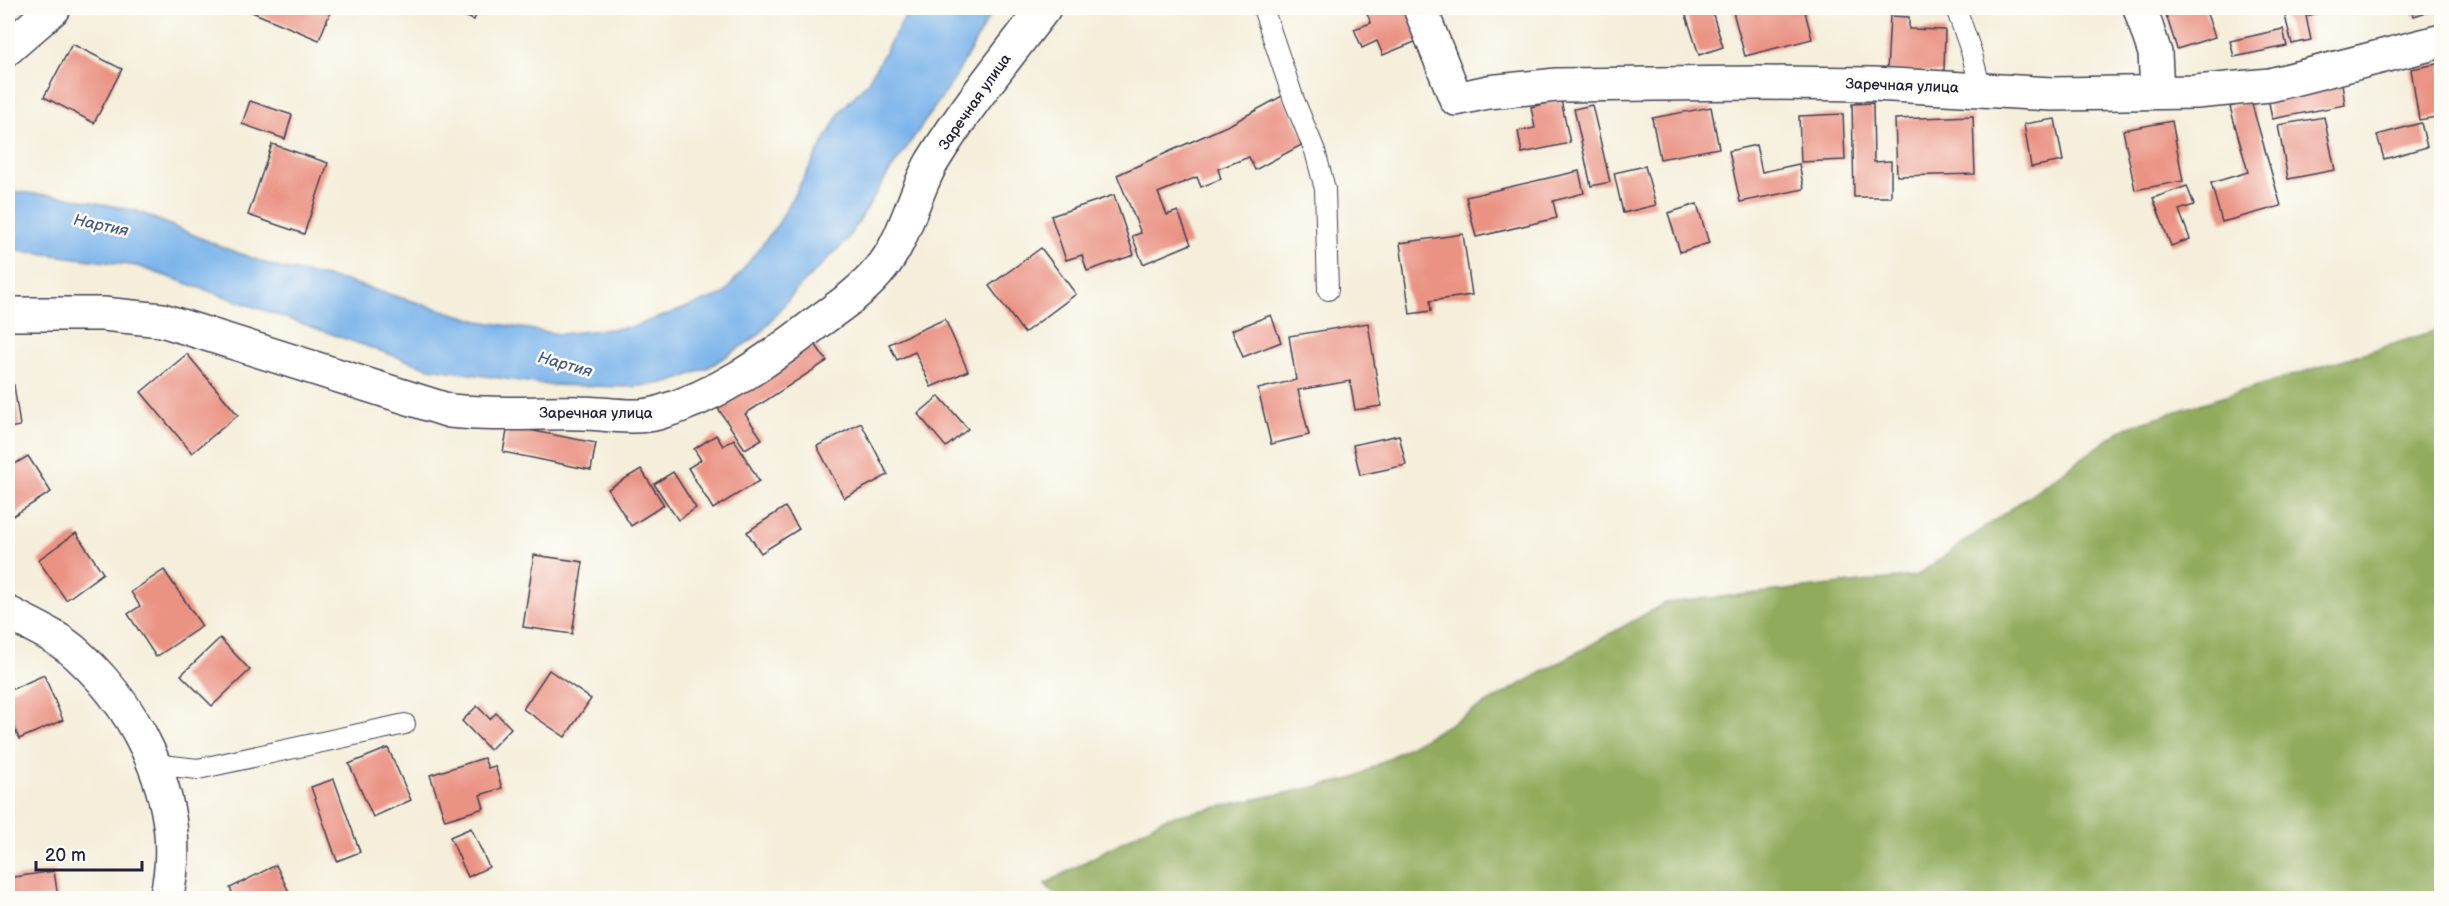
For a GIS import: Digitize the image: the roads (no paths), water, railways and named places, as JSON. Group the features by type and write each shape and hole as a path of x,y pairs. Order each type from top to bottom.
{"street":[{"path":"8,48 54,8"},
{"name":"Заречная улица","path":"8,314 103,314 162,320 450,411 492,416 533,413 656,414 728,385 839,307 879,271 901,234 915,195 933,162 980,92 1044,8"},
{"name":"Заречная улица","path":"1420,8 1456,99 1488,92 1557,85 1863,84 2052,94 2196,92 2270,85 2442,41"},
{"path":"2140,8 2155,53 2157,91"},
{"path":"8,613 77,654 112,692 147,748 163,792 172,838 172,864 166,898"}],"lane":[{"path":"1263,8 1294,100 1315,151 1325,189 1328,290"},
{"path":"1956,8 1971,51 1981,90"},
{"path":"153,764 198,769 405,724"}],"water":[{"name":"Нартия","path":"910,8 994,8 953,81 888,174 847,240 797,289 759,335 709,367 672,382 631,387 548,385 429,368 137,266 8,249 8,191 68,197 137,211 279,268 342,280 479,321 559,334 632,327 724,294 778,224 842,109 867,83"}]}
